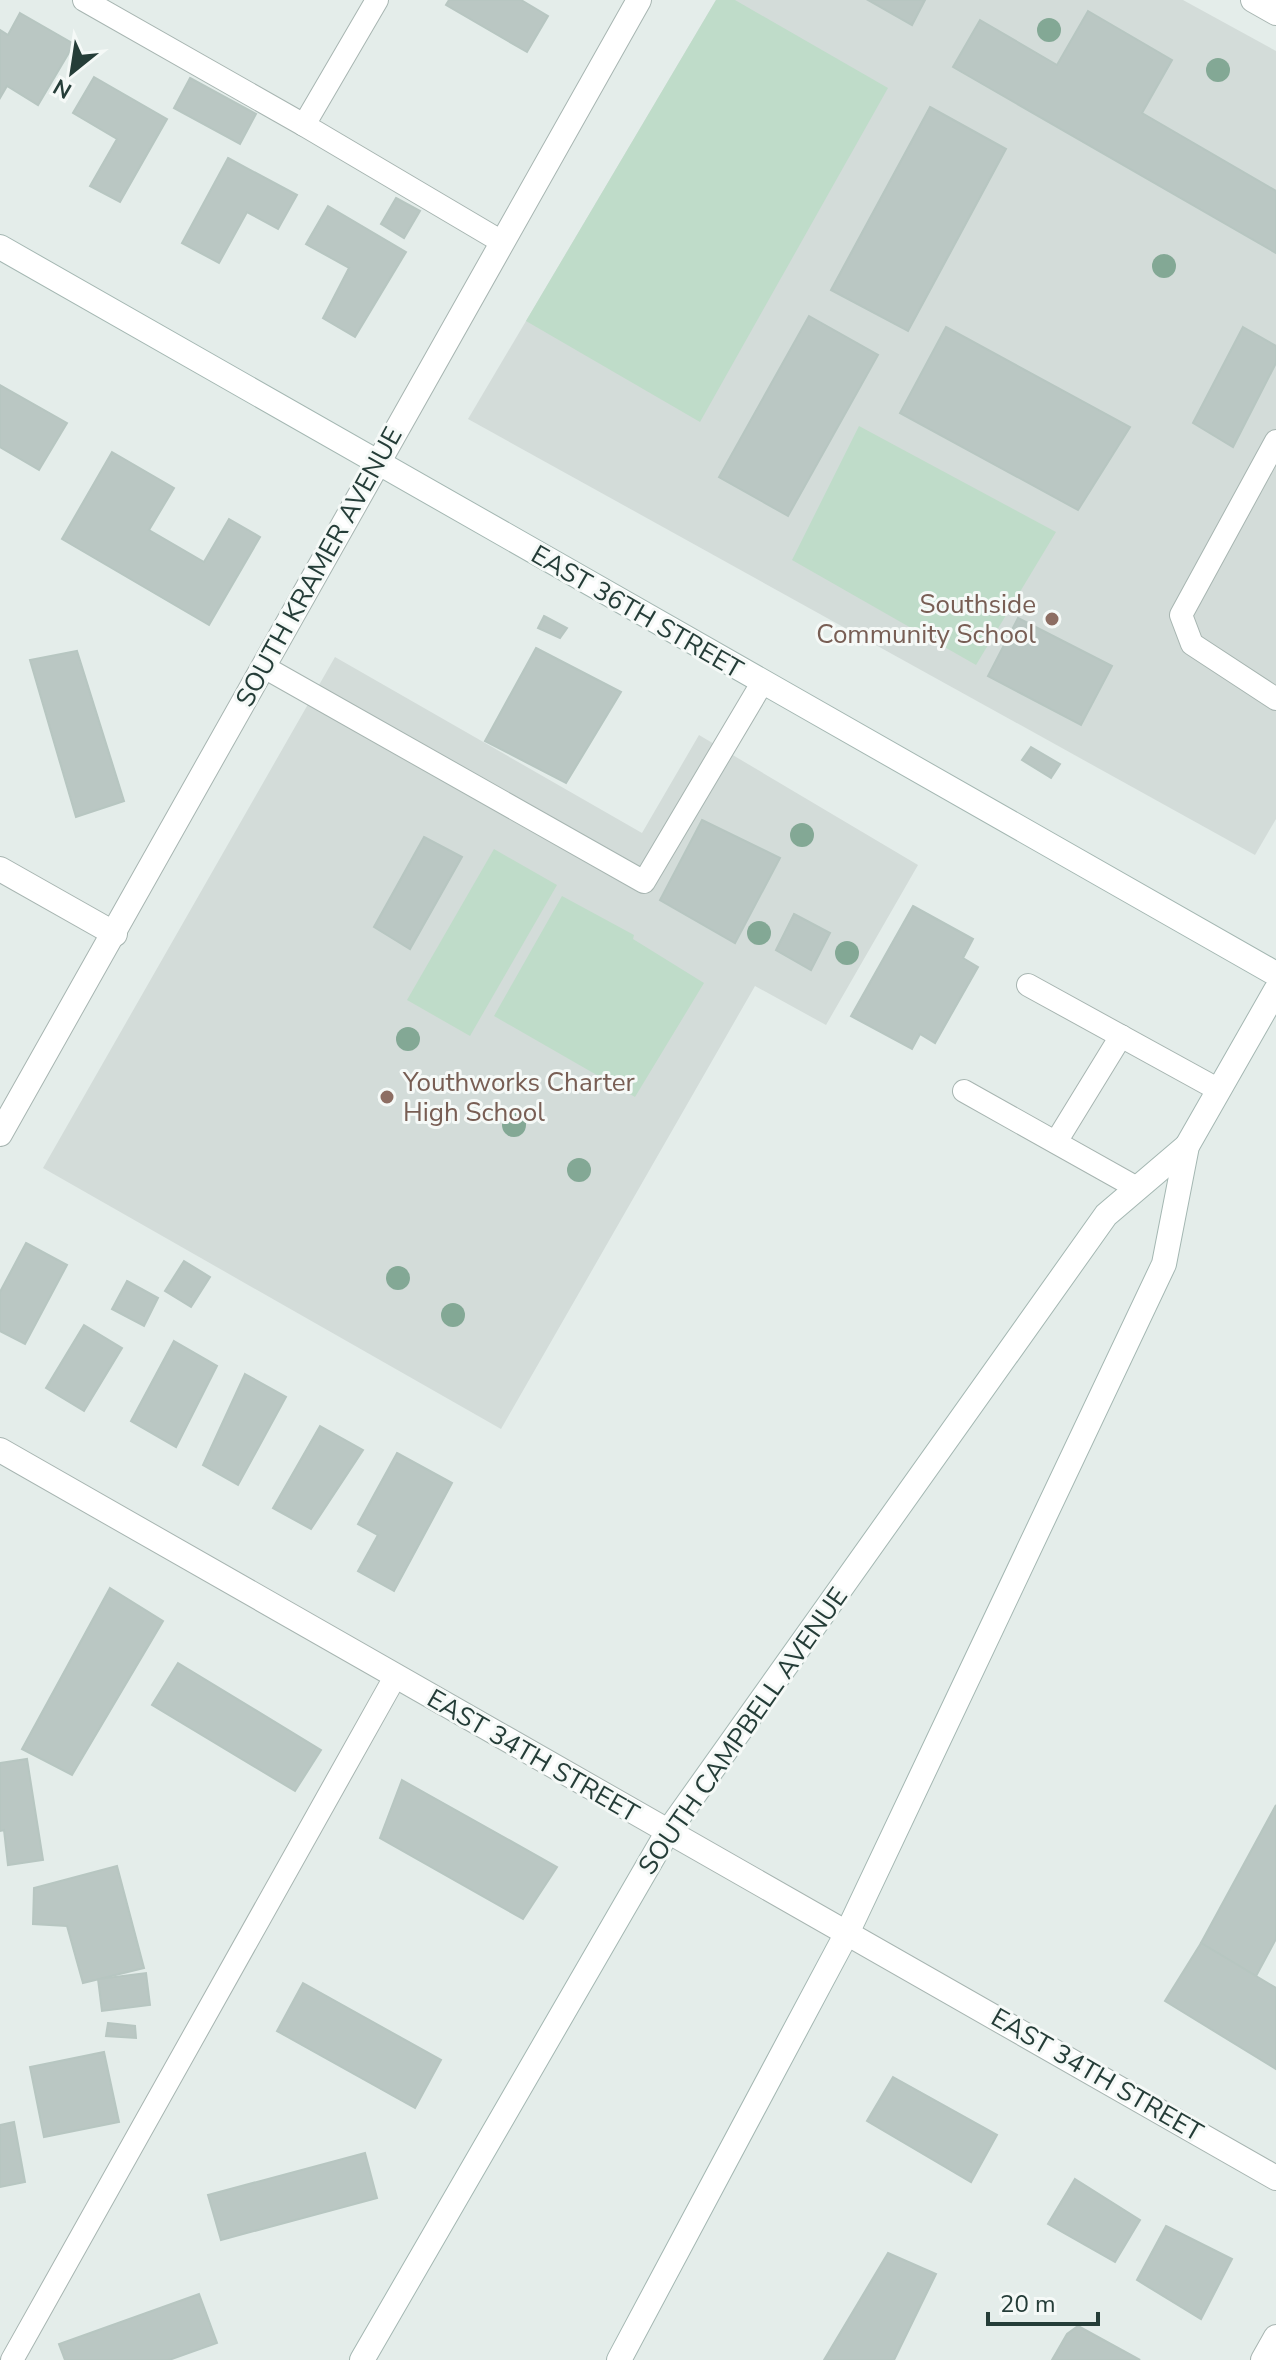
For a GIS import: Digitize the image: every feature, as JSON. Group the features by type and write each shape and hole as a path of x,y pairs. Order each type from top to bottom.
{"street":[{"name":"SOUTH KRAMER AVENUE","path":"0,1134 639,0"},
{"path":"1253,0 1276,13"},
{"name":"EAST 36TH STREET","path":"0,247 376,464 1276,974"},
{"path":"0,869 115,934"},
{"name":"SOUTH CAMPBELL AVENUE","path":"619,2360 848,1931 1164,1264 1187,1146 1276,990"},
{"name":"SOUTH CAMPBELL AVENUE","path":"362,2360 667,1833 1106,1215 1187,1146"},
{"name":"EAST 34TH STREET","path":"0,1450 667,1833 848,1931 1276,2178"},
{"path":"1263,2360 1276,2337"}],"lane":[{"path":"84,0 502,242"},
{"path":"304,125 377,0"},
{"path":"1276,441 1181,615 1192,644 1276,699"},
{"path":"264,667 644,882 762,683"},
{"path":"1028,985 1219,1090"},
{"path":"1056,1142 1121,1036"},
{"path":"964,1091 1137,1188"},
{"path":"12,2360 395,1677"}],"shaded area":[{"name":"Southside Community School","path":"716,0 1183,0 1276,51 1276,819 1255,855 468,419"},
{"name":"Youthworks Charter High School","path":"335,657 642,833 699,735 918,865 826,1025 755,986 501,1429 43,1168"}],"green space":[{"path":"716,0 735,0 888,88 700,422 526,321"},
{"path":"859,426 1056,532 976,665 792,560"},
{"path":"494,849 557,885 470,1036 407,1000"},
{"path":"562,896 634,935 633,939 704,983 635,1097 494,1016"}],"building":[{"path":"449,0 521,0 548,16 527,52 446,5"},
{"path":"868,0 925,0 912,25"},
{"path":"1088,11 1172,60 1142,113 1276,191 1276,253 953,67 980,20 1057,65"},
{"path":"20,13 74,44 38,105 7,86 0,98 0,30 8,35"},
{"path":"94,77 167,119 120,202 90,186 117,139 73,113"},
{"path":"190,78 256,114 240,144 174,108"},
{"path":"930,107 1006,149 908,331 831,290"},
{"path":"228,158 297,195 278,229 247,212 219,263 182,243"},
{"path":"396,198 420,211 404,238 381,224"},
{"path":"328,206 406,252 355,337 323,318 349,268 306,244"},
{"path":"809,316 878,355 788,516 719,477"},
{"path":"946,327 1130,427 1078,510 900,413"},
{"path":"1243,327 1276,346 1276,363 1233,447 1193,423"},
{"path":"0,385 67,423 39,470 0,447"},
{"path":"112,452 174,488 149,530 204,562 229,519 260,537 209,625 62,539"},
{"path":"544,616 567,628 560,638 538,628"},
{"path":"1018,618 1112,666 1081,725 988,676"},
{"path":"536,648 621,692 566,783 485,741"},
{"path":"77,651 124,801 76,817 30,660"},
{"path":"1031,747 1060,764 1051,778 1022,760"},
{"path":"702,820 780,858 735,943 660,900"},
{"path":"424,837 462,857 410,949 374,927"},
{"path":"913,906 973,939 963,958 978,967 935,1043 920,1034 912,1049 851,1016"},
{"path":"794,914 830,933 811,970 776,950"},
{"path":"26,1243 67,1265 25,1344 0,1331 0,1292"},
{"path":"184,1261 210,1277 191,1307 165,1291"},
{"path":"127,1281 158,1298 144,1326 112,1309"},
{"path":"84,1325 122,1348 84,1411 46,1388"},
{"path":"174,1341 217,1366 176,1447 131,1421"},
{"path":"245,1374 286,1397 238,1485 203,1465"},
{"path":"320,1426 363,1450 311,1529 273,1508"},
{"path":"397,1453 452,1483 394,1591 358,1571 378,1535 358,1524"},
{"path":"110,1588 163,1621 72,1775 22,1749"},
{"path":"178,1663 321,1750 295,1791 152,1705"},
{"path":"27,1759 43,1860 8,1865 4,1830 0,1831 0,1763"},
{"path":"402,1780 557,1867 523,1919 380,1838"},
{"path":"1276,1805 1276,1939 1256,1976 1201,1943"},
{"path":"117,1866 144,1968 83,1983 67,1926 33,1924 34,1888"},
{"path":"1201,1943 1276,1988 1276,2069 1165,2001"},
{"path":"146,1973 150,2005 102,2011 98,1979"},
{"path":"303,1983 441,2060 415,2108 277,2031"},
{"path":"108,2023 135,2026 136,2038 106,2036"},
{"path":"104,2052 119,2122 44,2137 30,2067"},
{"path":"893,2077 997,2135 971,2182 867,2121"},
{"path":"14,2122 25,2182 0,2187 0,2125"},
{"path":"365,2153 377,2198 221,2240 208,2195"},
{"path":"1075,2179 1140,2220 1115,2262 1048,2224"},
{"path":"1166,2226 1232,2259 1201,2319 1137,2280"},
{"path":"888,2253 936,2274 894,2360 824,2360"},
{"path":"199,2294 217,2343 169,2360 65,2360 59,2344"},
{"path":"1078,2326 1140,2360 1052,2360 1067,2334"}],"place":[{"name":"Southside Community School","path":"1052,619"},
{"name":"Youthworks Charter High School","path":"387,1097"}]}
